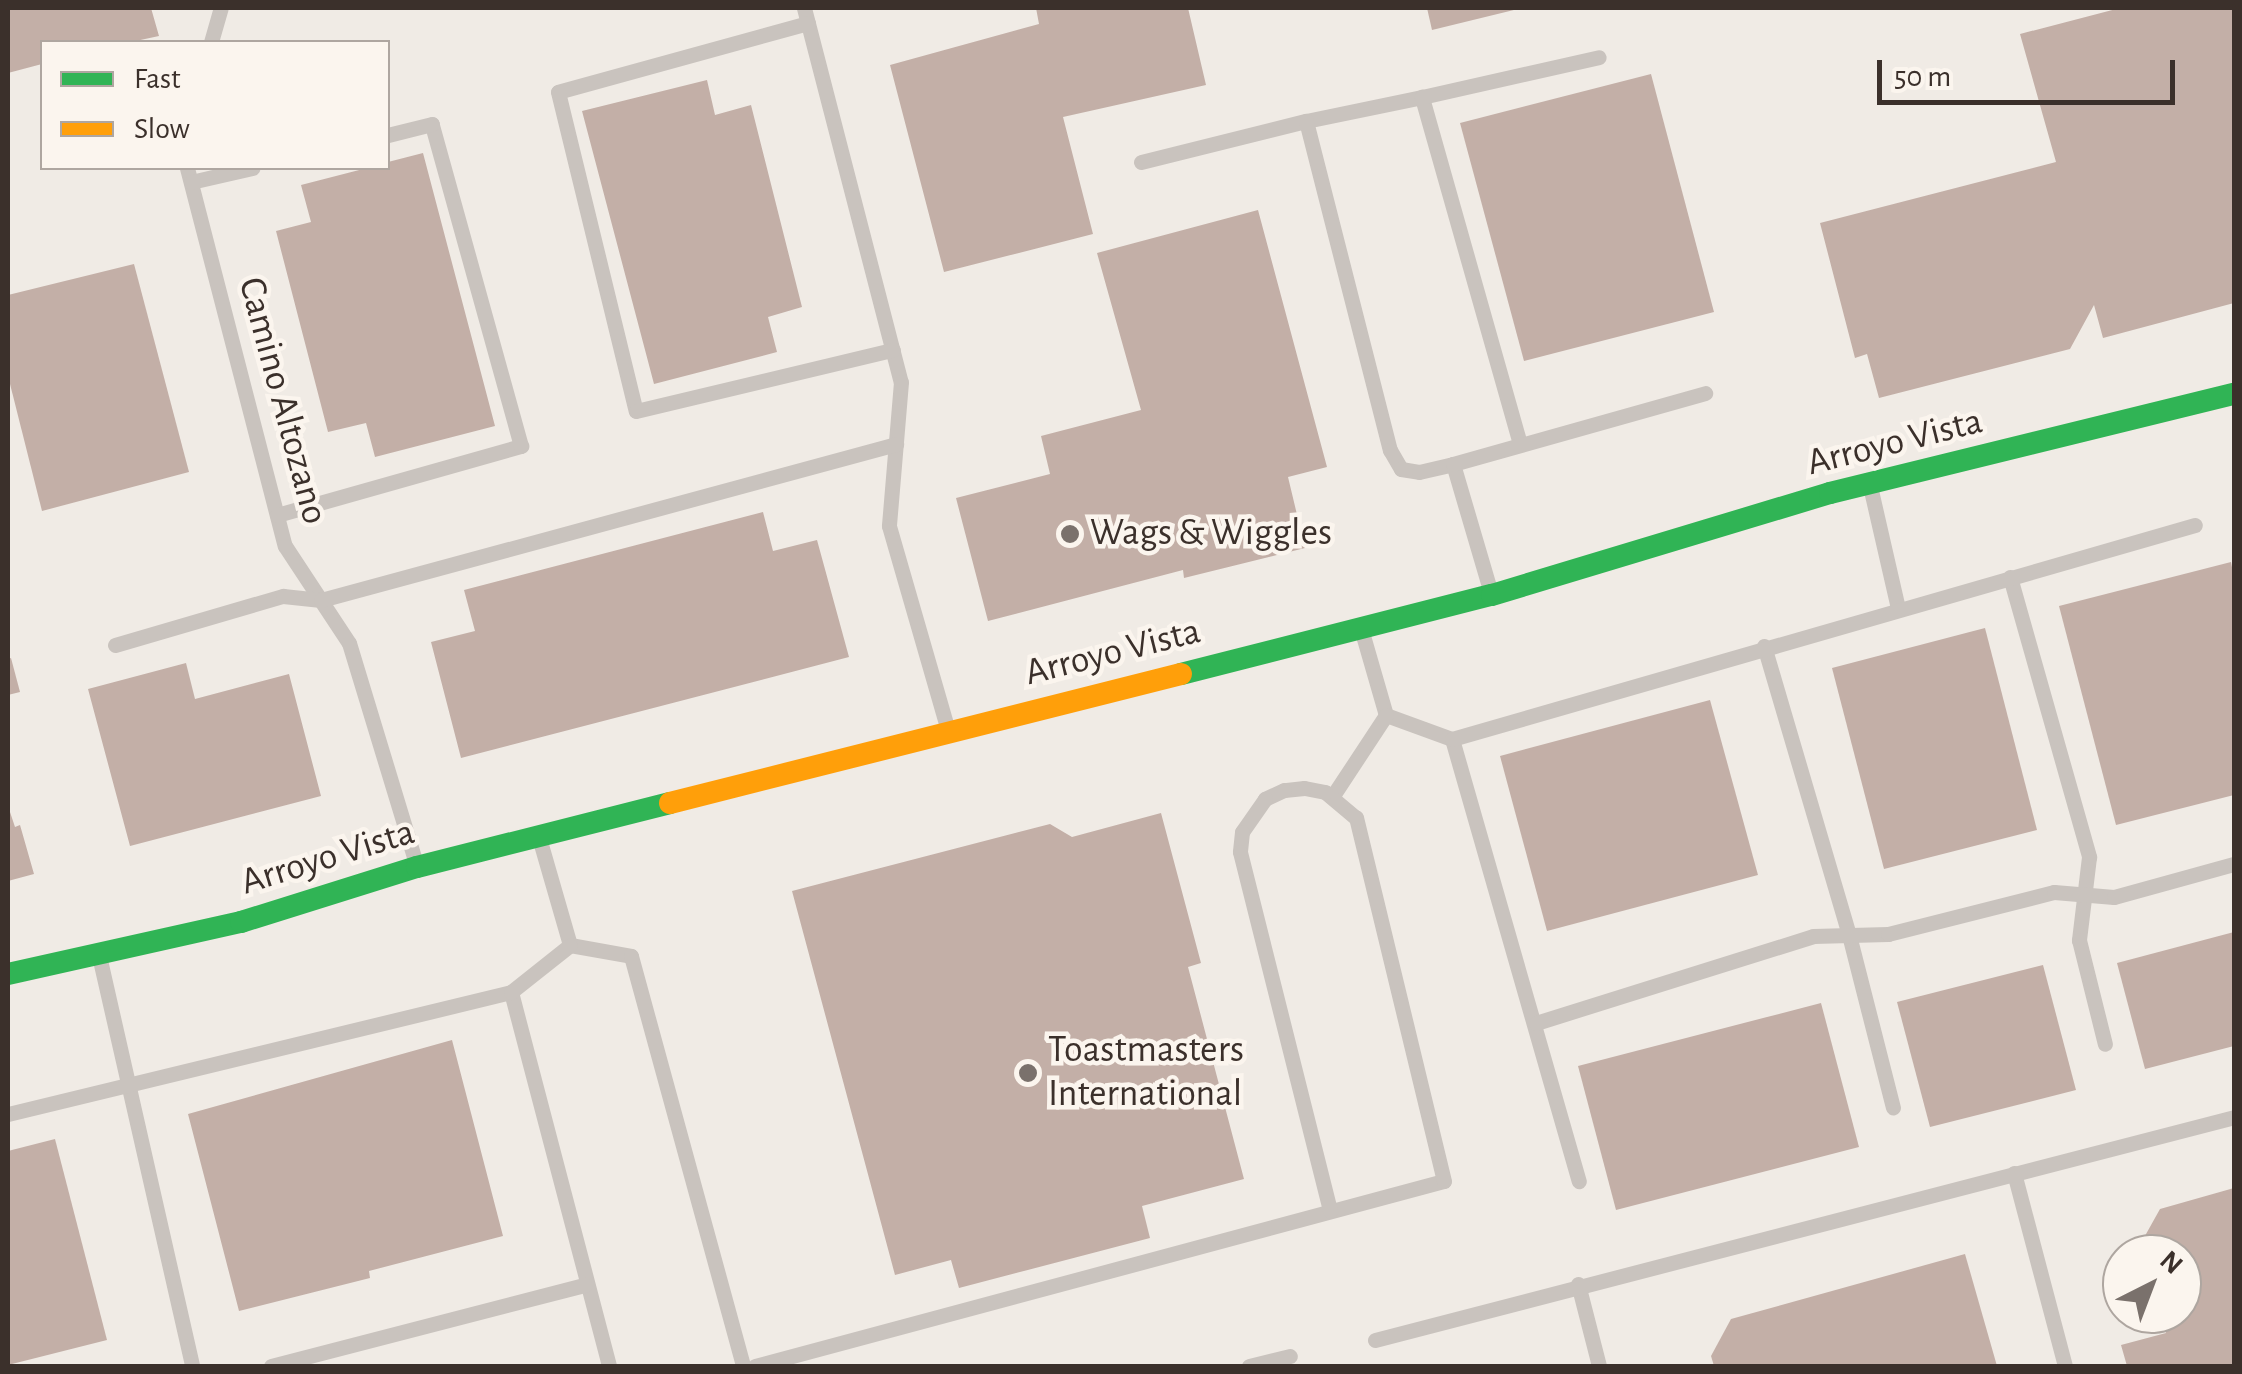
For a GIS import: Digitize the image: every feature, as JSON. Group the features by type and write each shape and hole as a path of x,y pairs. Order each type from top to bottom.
{"main road":[{"name":"Arroyo Vista","path":"8,974 241,922 417,867 1492,594 1830,493 2234,394"}],"lane":[{"path":"212,40 220,8"},
{"path":"893,350 636,411 558,92 806,15 902,382 888,526 948,732"},
{"path":"1141,162 1306,120 1599,57"},
{"path":"1422,97 1520,444"},
{"path":"1306,120 1390,450 1401,469 1419,472 1453,464 1705,394"},
{"path":"277,515 521,446 432,124 390,134"},
{"path":"189,175 234,170"},
{"name":"Camino Altozano","path":"189,175 285,546 349,643 417,867"},
{"path":"115,644 283,596 321,600 896,444"},
{"path":"1453,464 1492,594"},
{"path":"1870,486 1898,608"},
{"path":"1386,716 1452,739 2194,525"},
{"path":"2010,577 2089,857 2079,940 2105,1044"},
{"path":"1360,628 1386,716"},
{"path":"1764,646 1849,935 1893,1107"},
{"path":"1332,797 1386,716"},
{"path":"1452,739 1578,1181"},
{"path":"756,1366 1444,1181 1356,818 1332,797 1304,788 1284,790 1265,799 1242,832 1240,852 1330,1211"},
{"path":"538,836 570,945"},
{"path":"1536,1023 1813,936 1888,934 2054,892 2114,897 2234,864"},
{"path":"8,1114 511,992 570,945 631,956 743,1366"},
{"path":"99,956 192,1366"},
{"path":"511,992 609,1366"},
{"path":"1375,1340 1578,1284 2234,1117"},
{"path":"2014,1173 2065,1366"},
{"path":"1578,1284 1599,1366"},
{"path":"270,1366 585,1285"},
{"path":"1249,1366 1290,1356"}],"building":[{"path":"8,8 151,8 159,36 140,40 40,40 40,65 8,73"},
{"path":"1036,8 1188,8 1206,85 1063,117 1093,234 944,272 890,65 1039,24"},
{"path":"1427,8 1518,8 1518,9 1432,30"},
{"path":"2120,8 2234,8 2234,303 2103,338 2094,305 2070,349 1879,398 1867,354 1855,358 1820,223 2056,162 2020,34"},
{"path":"1651,74 1714,312 1524,361 1460,123"},
{"path":"707,80 715,115 751,105 802,307 768,317 777,352 654,384 582,111"},
{"path":"423,153 495,426 375,457 366,423 328,432 276,231 311,222 301,185 359,170 390,170 390,161"},
{"path":"1258,210 1327,467 1288,477 1305,548 1184,578 1183,570 988,621 956,498 1050,474 1041,436 1141,410 1097,253"},
{"path":"134,264 189,472 42,511 8,376 8,295"},
{"path":"763,512 773,551 817,540 849,657 461,758 431,642 475,631 464,590"},
{"path":"2231,562 2234,795 2116,825 2059,606"},
{"path":"1985,628 2037,830 1884,869 1832,668"},
{"path":"11,658 20,692 8,695 8,659"},
{"path":"186,663 195,699 289,674 321,796 130,846 88,689"},
{"path":"1710,700 1758,875 1547,931 1500,756"},
{"path":"8,806 15,827 20,825 34,874 8,881"},
{"name":"Toastmasters International","path":"1161,813 1201,963 1188,967 1244,1179 1142,1206 1150,1238 959,1288 951,1260 895,1275 792,891 1050,824 1072,837"},
{"path":"2234,932 2234,1046 2145,1069 2117,963"},
{"path":"2043,965 2076,1090 1930,1127 1897,1002"},
{"path":"1821,1003 1859,1147 1616,1210 1578,1066"},
{"path":"452,1040 503,1236 369,1271 370,1278 239,1311 188,1114"},
{"path":"55,1139 107,1340 8,1365 8,1151"},
{"path":"2234,1188 2234,1366 2127,1366 2121,1345 2162,1334 2202,1334 2202,1234 2146,1234 2160,1209"},
{"path":"1965,1254 1997,1366 1714,1366 1711,1356 1731,1319"}],"traffic: fast":[{"path":"1181,674 1492,595 1830,493 2234,394"},
{"path":"8,974 241,922 417,867 670,803"}],"traffic: slow":[{"path":"670,803 1181,674"}],"place":[{"name":"Wags & Wiggles","path":"1070,534"},
{"name":"Toastmasters International","path":"1028,1073"}]}
